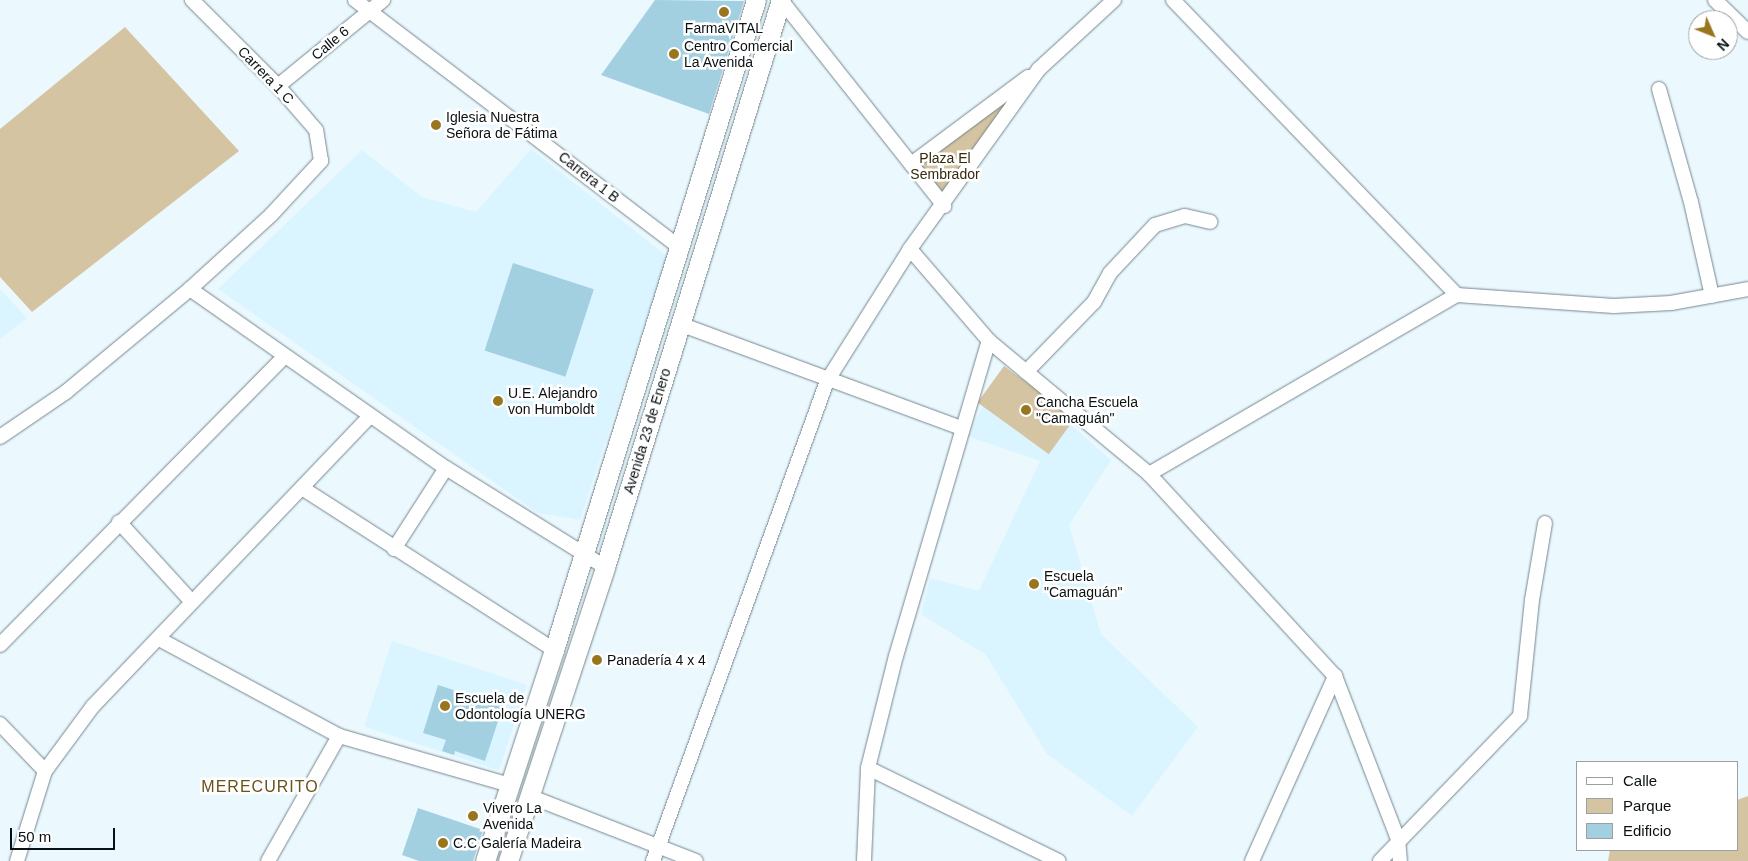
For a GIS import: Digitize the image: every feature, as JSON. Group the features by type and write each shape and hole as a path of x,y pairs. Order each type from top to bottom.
{"main road":[{"name":"Avenida 23 de Enero","path":"485,861 554,650 756,0"},
{"name":"Avenida 23 de Enero","path":"508,861 605,567 781,0"}],"street":[{"name":"Carrera 1 C","path":"190,290 271,215 321,161 316,130 278,86 192,0"},
{"name":"Carrera 1 B","path":"355,0 679,247"},
{"name":"Calle 6","path":"278,86 382,0"},
{"path":"781,0 944,206"},
{"path":"910,164 1038,69 1114,0"},
{"path":"1173,0 1457,295"},
{"path":"1715,0 1748,32"},
{"path":"653,861 827,381 910,250 944,206 1038,69"},
{"path":"1659,89 1691,202 1712,296"},
{"path":"1026,372 1094,302 1108,276 1154,225 1186,216 1210,222"},
{"path":"910,250 989,341 1149,474 1335,676 1398,838 1400,861"},
{"path":"1149,474 1457,295 1614,306 1671,303 1748,289"},
{"path":"0,437 66,392 190,290 446,468 582,555 605,567"},
{"path":"680,324 827,381 961,428"},
{"path":"864,861 868,768 896,656 961,428 989,341"},
{"path":"0,645 119,522 284,357"},
{"path":"17,861 45,771 93,706 370,416"},
{"path":"394,549 446,468"},
{"path":"302,488 394,549 554,650"},
{"path":"119,522 192,602"},
{"path":"1380,861 1398,838 1520,716 1532,600 1545,523"},
{"path":"159,639 338,736 510,785"},
{"path":"1252,861 1335,676"},
{"path":"0,724 45,771"},
{"path":"268,861 338,736"},
{"path":"868,768 1059,861"},
{"path":"530,796 696,861"}],"shaded area":[{"name":"U.E. Alejandro von Humboldt","path":"531,149 667,256 580,520 538,513 218,289 362,150 422,197 476,212"},
{"path":"0,289 27,318 0,339"},
{"name":"Escuela \"Camaguán\"","path":"1004,366 1111,460 1069,525 1101,634 1198,727 1132,816 1047,754 986,655 921,614 930,578 979,591 1040,461 967,436"},
{"name":"Escuela de Odontología UNERG","path":"392,641 527,685 499,770 364,727"}],"green space":[{"path":"125,27 239,151 32,312 0,277 0,129"},
{"name":"Plaza El Sembrador","path":"1018,93 945,195 919,163"},
{"name":"Cancha Escuela \"Camaguán\"","path":"1004,366 1075,418 1049,454 978,402"},
{"path":"1748,796 1748,861 1608,861 1610,851 1738,851 1738,800"}],"building":[{"name":"Centro Comercial La Avenida","path":"655,0 744,1 709,114 601,75"},
{"path":"513,263 594,289 565,377 485,350"},
{"path":"438,685 503,706 485,761 455,751 454,755 442,751 446,740 423,733"},
{"name":"C.C Galería Madeira","path":"418,808 483,830 473,861 419,861 402,855"}],"place":[{"name":"FarmaVITAL","path":"724,12"},
{"name":"Centro Comercial La Avenida","path":"674,54"},
{"name":"Iglesia Nuestra Señora de Fátima","path":"436,125"},
{"name":"U.E. Alejandro von Humboldt","path":"498,401"},
{"name":"Cancha Escuela \"Camaguán\"","path":"1026,410"},
{"name":"Escuela \"Camaguán\"","path":"1034,584"},
{"name":"Panadería 4 x 4","path":"597,660"},
{"name":"Escuela de Odontología UNERG","path":"445,706"},
{"name":"Vivero La Avenida","path":"473,816"},
{"name":"C.C Galería Madeira","path":"443,843"}],"district":[{"name":"MERECURITO","path":"260,787"}]}
